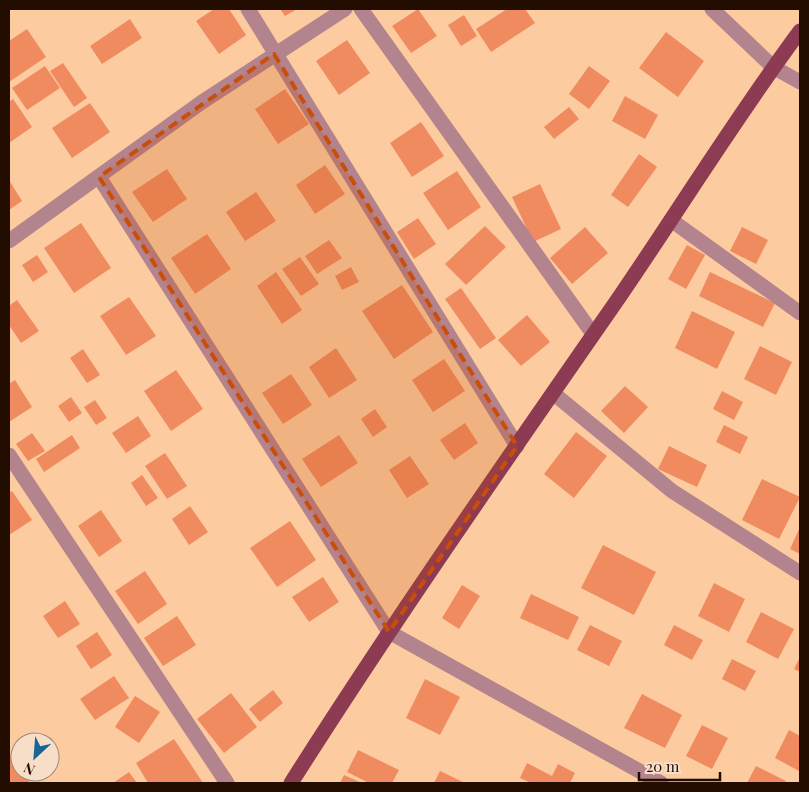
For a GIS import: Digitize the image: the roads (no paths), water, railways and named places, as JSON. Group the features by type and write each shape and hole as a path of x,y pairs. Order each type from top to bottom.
{"main road":[{"path":"291,783 389,632 671,220 773,67 800,31"}],"street":[{"path":"248,9 517,446"},
{"path":"9,241 202,102 345,9"},
{"path":"361,9 593,334"},
{"path":"712,9 773,67 800,82"},
{"path":"99,177 389,632 661,783"},
{"path":"671,220 800,313"},
{"path":"553,393 672,491 800,573"},
{"path":"9,455 227,783"}]}
